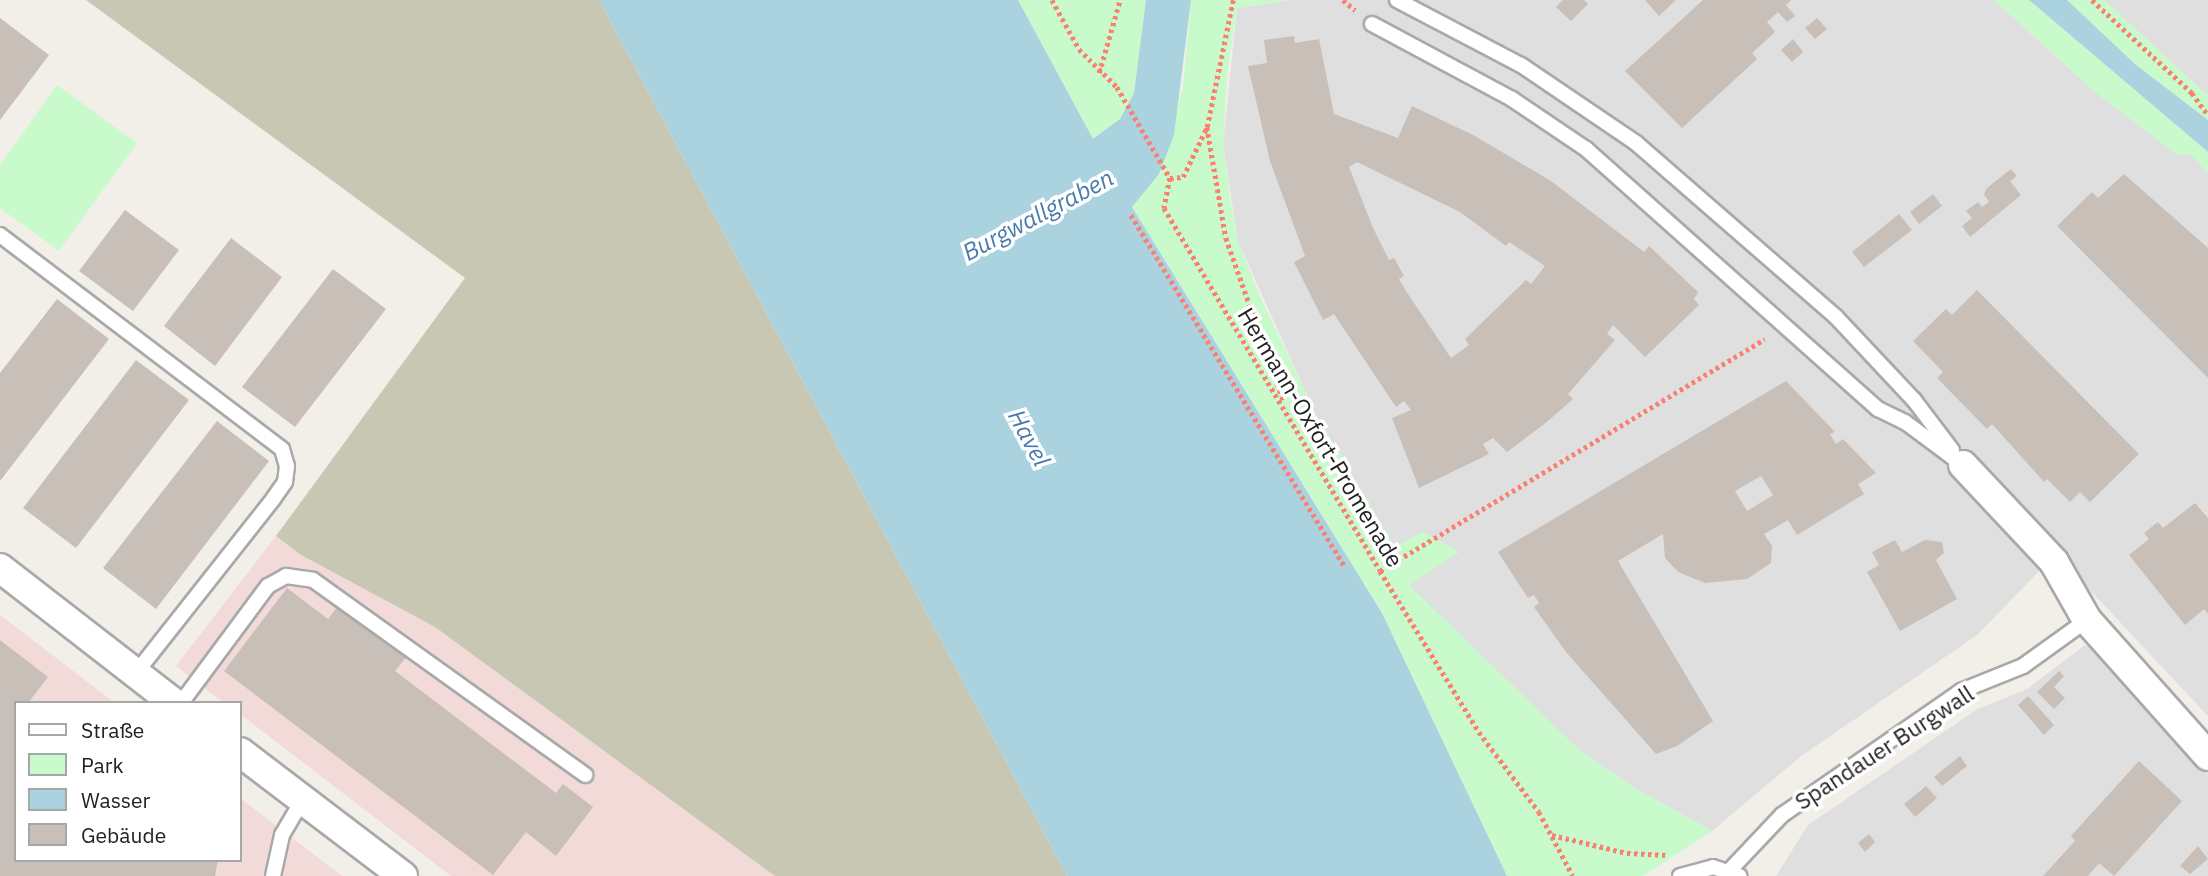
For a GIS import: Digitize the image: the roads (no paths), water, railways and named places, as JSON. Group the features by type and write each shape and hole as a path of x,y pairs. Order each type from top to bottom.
{"street":[{"path":"1963,465 2054,562 2087,620 2208,756"},
{"path":"0,568 171,701"},
{"path":"242,753 403,876"}],"lane":[{"path":"1396,0 1521,65 1644,149 1836,317 1914,400 1963,465"},
{"path":"1372,24 1512,99 1586,149 1878,410 1905,422 1963,465"},
{"path":"0,235 282,449 288,466 285,482 274,498 135,674"},
{"path":"182,701 268,586 286,576 313,580 585,775"},
{"name":"Spandauer Burgwall","path":"1680,876 1696,869 1734,873 1782,815 1961,691 2023,666 2087,620"},
{"path":"273,876 282,835 303,799"}],"water":[{"path":"599,0 1018,0 1093,139 1120,119 1134,93 1146,0 1191,0 1174,135 1159,174 1132,207 1382,613 1507,876 1067,876"},
{"path":"2029,0 2067,0 2135,64 2208,120 2208,152"}],"water label":[{"name":"Burgwallgraben","path":"1038,215"},
{"name":"Havel","path":"1029,438"}]}
